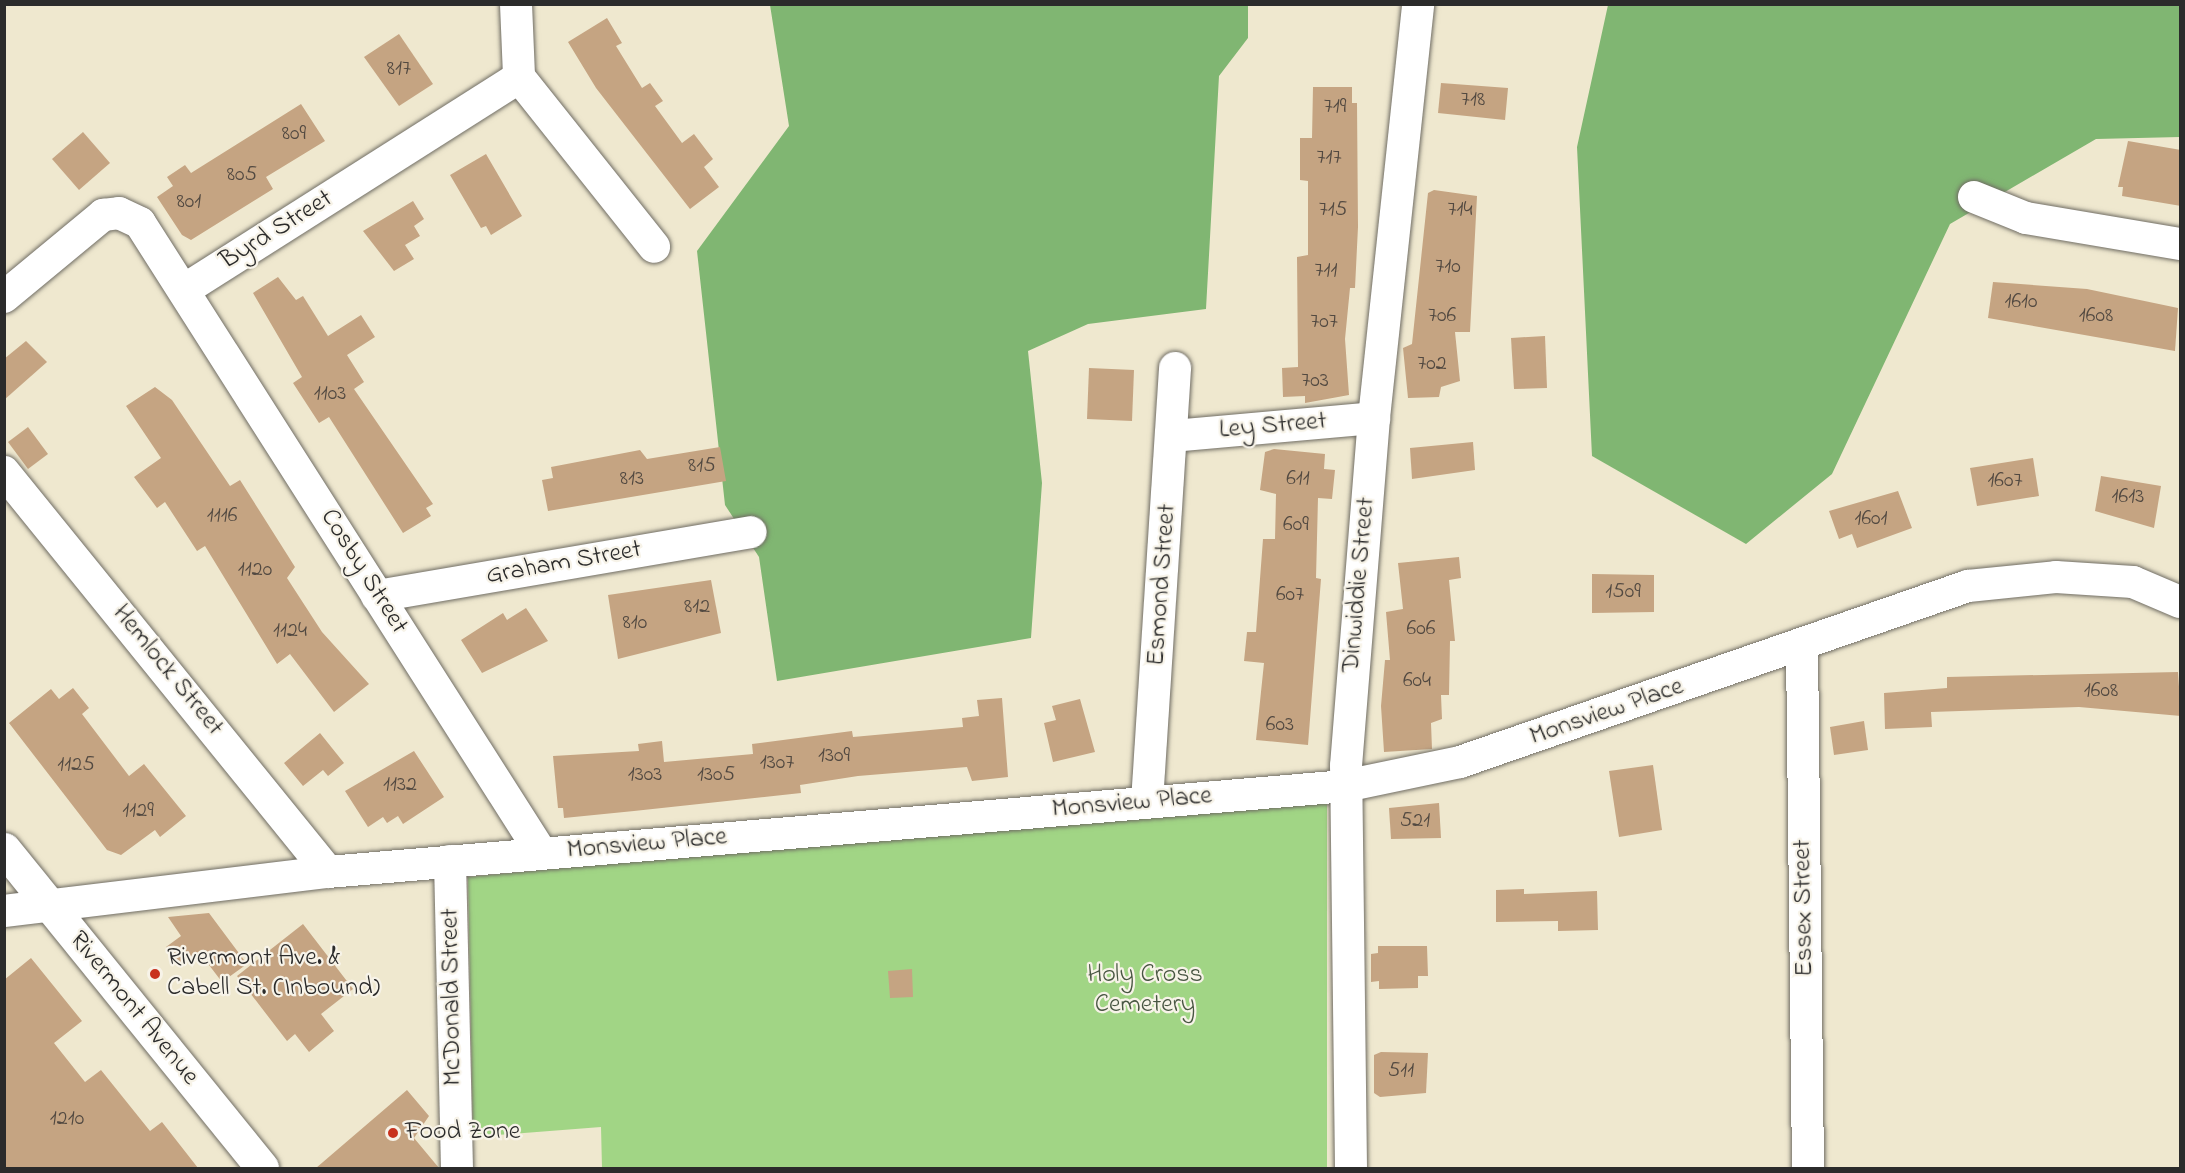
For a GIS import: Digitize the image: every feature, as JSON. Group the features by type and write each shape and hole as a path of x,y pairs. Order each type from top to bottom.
{"main road":[{"name":"Rivermont Avenue","path":"4,849 262,1168"}],"street":[{"path":"516,4 519,77 654,247"},
{"name":"Dinwiddie Street","path":"1351,1168 1345,786 1374,418 1418,4"},
{"name":"Byrd Street","path":"184,290 519,77"},
{"path":"1974,197 2026,218 2181,244"},
{"path":"4,297 111,213 140,223 184,290"},
{"name":"Cosby Street","path":"184,290 543,854"},
{"name":"Esmond Street","path":"1148,802 1173,436 1175,368"},
{"name":"Ley Street","path":"1173,436 1374,418"},
{"name":"Hemlock Street","path":"4,472 328,872"},
{"name":"Graham Street","path":"377,596 751,532"},
{"name":"Monsview Place","path":"4,911 328,872 1345,786 1460,762 1802,647 1968,586 2056,577 2133,582 2181,603"},
{"name":"Essex Street","path":"1802,647 1808,1168"},
{"name":"McDonald Street","path":"450,861 457,1168"}],"green space":[{"path":"770,5 1248,5 1248,38 1219,76 1206,309 1088,324 1028,351 1042,483 1031,638 777,681 759,557 725,505 697,251 789,126"},
{"path":"1608,5 2180,5 2180,137 2096,139 1950,224 1832,474 1746,544 1592,456 1577,147"},
{"name":"Holy Cross Cemetery","path":"1327,796 1327,1168 602,1168 601,1127 473,1137 468,877"}],"building":[{"path":"607,18 622,43 616,46 642,88 650,83 663,101 655,106 682,143 694,134 713,159 704,167 719,187 690,209 596,88 568,42"},
{"path":"399,34 433,84 399,106 364,57"},
{"path":"1441,83 1508,88 1505,120 1438,113"},
{"path":"1313,87 1352,87 1352,103 1357,103 1358,227 1355,288 1350,288 1345,339 1349,395 1305,403 1305,396 1283,397 1282,368 1298,367 1297,257 1308,255 1308,181 1300,180 1300,138 1312,138"},
{"path":"301,104 325,141 266,177 273,189 191,240 182,235 157,197 173,186 167,177 185,165 191,173"},
{"path":"83,132 110,163 79,190 52,159"},
{"path":"2128,141 2181,150 2181,206 2122,196 2123,187 2118,187"},
{"path":"486,154 522,216 491,235 486,226 481,228 450,175"},
{"path":"1434,190 1477,196 1470,332 1455,332 1460,381 1441,387 1439,397 1408,398 1403,348 1412,344 1428,193"},
{"path":"413,201 424,219 414,226 420,236 405,245 414,259 394,271 363,231"},
{"path":"278,277 296,300 303,296 328,336 361,315 375,337 347,355 364,382 354,389 433,504 426,508 431,516 403,533 329,417 319,423 293,383 302,377 253,293"},
{"path":"1993,282 2087,289 2178,308 2175,351 1988,318"},
{"path":"1545,336 1547,388 1514,389 1511,338"},
{"path":"26,341 47,362 4,400 4,359"},
{"path":"1089,368 1134,370 1132,421 1087,419"},
{"path":"155,387 172,400 230,486 240,480 295,567 287,578 322,632 369,684 334,712 290,654 277,664 205,546 197,551 165,502 157,508 134,477 161,458 126,406"},
{"path":"28,427 48,454 28,469 8,442"},
{"path":"1473,442 1475,470 1412,479 1410,448"},
{"path":"720,447 726,481 548,511 542,480 553,478 551,467 640,450 647,459"},
{"path":"1274,449 1325,454 1324,469 1335,470 1332,499 1318,498 1316,578 1321,579 1308,745 1256,740 1264,663 1244,661 1247,632 1256,632 1263,539 1275,539 1276,494 1260,490 1265,452"},
{"path":"2033,458 2039,496 1977,506 1970,468"},
{"path":"2101,476 2161,486 2154,528 2095,511"},
{"path":"1898,491 1912,528 1857,548 1852,534 1839,539 1829,511"},
{"path":"1459,557 1461,578 1449,580 1455,641 1450,641 1449,695 1441,695 1442,719 1431,723 1432,749 1384,752 1381,706 1385,660 1390,660 1386,612 1403,609 1398,563"},
{"path":"1592,574 1654,575 1654,612 1592,613"},
{"path":"711,580 721,633 618,659 608,595"},
{"path":"526,608 548,641 482,673 461,640 503,613 507,620"},
{"path":"2178,672 2181,716 2079,707 1931,712 1932,727 1885,729 1884,693 1947,688 1947,677"},
{"path":"73,688 89,708 82,714 129,776 144,764 186,816 160,837 155,830 121,855 107,850 9,723 51,689 59,699"},
{"path":"1002,698 1008,777 972,781 967,767 858,776 800,785 801,793 634,811 564,818 563,808 558,808 553,756 639,751 638,744 662,741 664,762 753,754 752,744 852,731 853,737 963,727 962,718 979,716 977,700"},
{"path":"1080,699 1095,752 1053,762 1044,723 1056,720 1052,706"},
{"path":"1864,721 1868,750 1834,755 1830,727"},
{"path":"320,733 344,763 328,776 323,770 303,786 284,763"},
{"path":"414,751 444,797 403,824 398,816 387,823 383,817 368,827 345,791"},
{"path":"1653,765 1662,830 1619,837 1609,771"},
{"path":"1439,803 1441,838 1391,839 1389,808"},
{"path":"1524,889 1524,894 1597,891 1598,930 1558,931 1558,921 1496,922 1496,890"},
{"path":"209,913 247,964 222,982 199,952 180,966 166,947 181,936 168,917"},
{"path":"303,924 353,989 321,1014 334,1031 309,1052 295,1034 287,1041 237,976"},
{"path":"1378,946 1427,946 1428,976 1418,976 1418,988 1379,989 1379,981 1371,982 1371,954 1378,953"},
{"path":"31,958 82,1021 54,1043 85,1082 101,1070 150,1131 162,1122 198,1168 4,1168 4,980"},
{"path":"912,969 913,997 890,998 888,971"},
{"path":"1381,1052 1428,1053 1426,1093 1380,1097 1374,1093 1374,1055"},
{"name":"Food Zone","path":"407,1090 429,1116 414,1138 439,1168 316,1168"}],"place":[{"name":"Rivermont Ave. & Cabell St. (Inbound)","path":"155,974"},
{"name":"Food Zone","path":"393,1133"}]}
